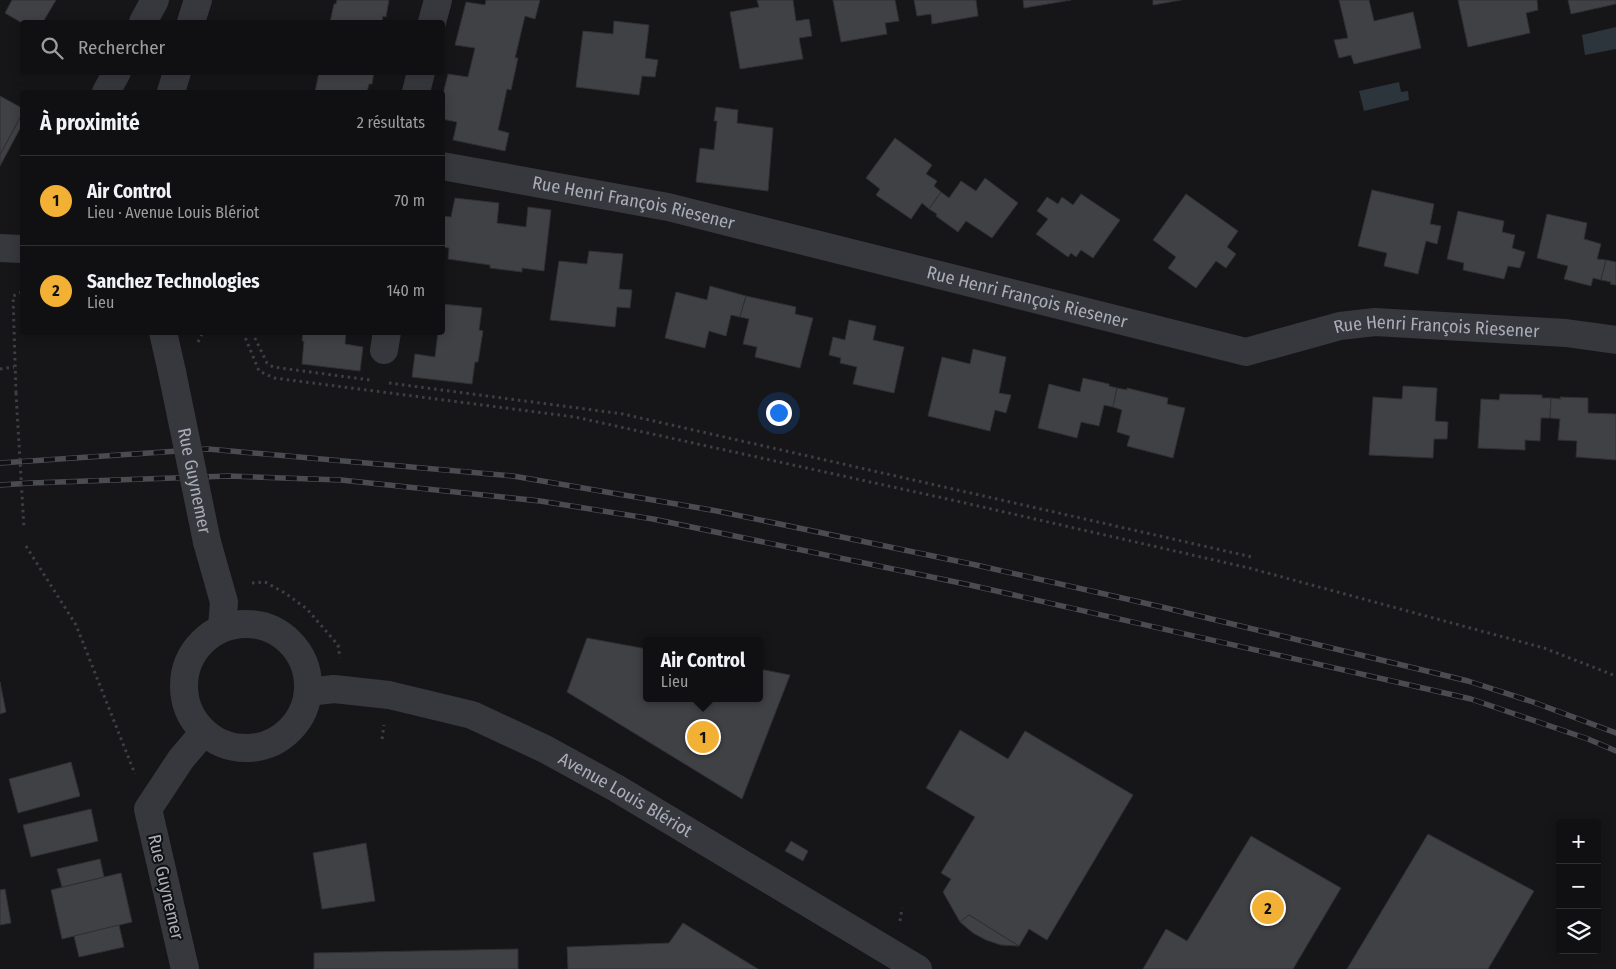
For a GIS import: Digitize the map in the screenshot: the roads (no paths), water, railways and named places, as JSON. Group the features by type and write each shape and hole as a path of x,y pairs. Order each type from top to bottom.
{"street":[{"path":"144,20 155,0"},
{"path":"192,20 198,0"},
{"path":"433,20 438,0"},
{"path":"107,90 114,75"},
{"path":"172,90 175,75"},
{"path":"416,90 420,75"},
{"name":"Rue Henri François Riesener","path":"445,167 668,207 1246,352 1340,326 1375,322 1566,333 1616,340"},
{"path":"0,248 20,249"},
{"name":"Rue Guynemer","path":"164,335 207,542 224,602 222,628"},
{"path":"243,624 265,626 284,636 298,652 307,671 308,692 303,712 292,728 277,740 258,747 239,748 220,742 204,732 191,715 185,696 185,675 192,655 205,639 222,628 243,624"},
{"name":"Avenue Louis Blériot","path":"308,692 334,689 389,695 472,715 545,749 616,788 918,969"},
{"name":"Rue Guynemer","path":"185,969 148,809 181,759 204,732"}],"railway":[{"path":"0,463 208,449 513,476 717,511 976,565 1162,607 1468,681 1533,702 1616,733"},
{"path":"0,485 229,476 341,480 540,501 653,519 970,585 1471,699 1588,739 1616,751"}],"place":[{"name":"Air Control","path":"703,737"},
{"name":"Sanchez Technologies","path":"1268,908"}]}
